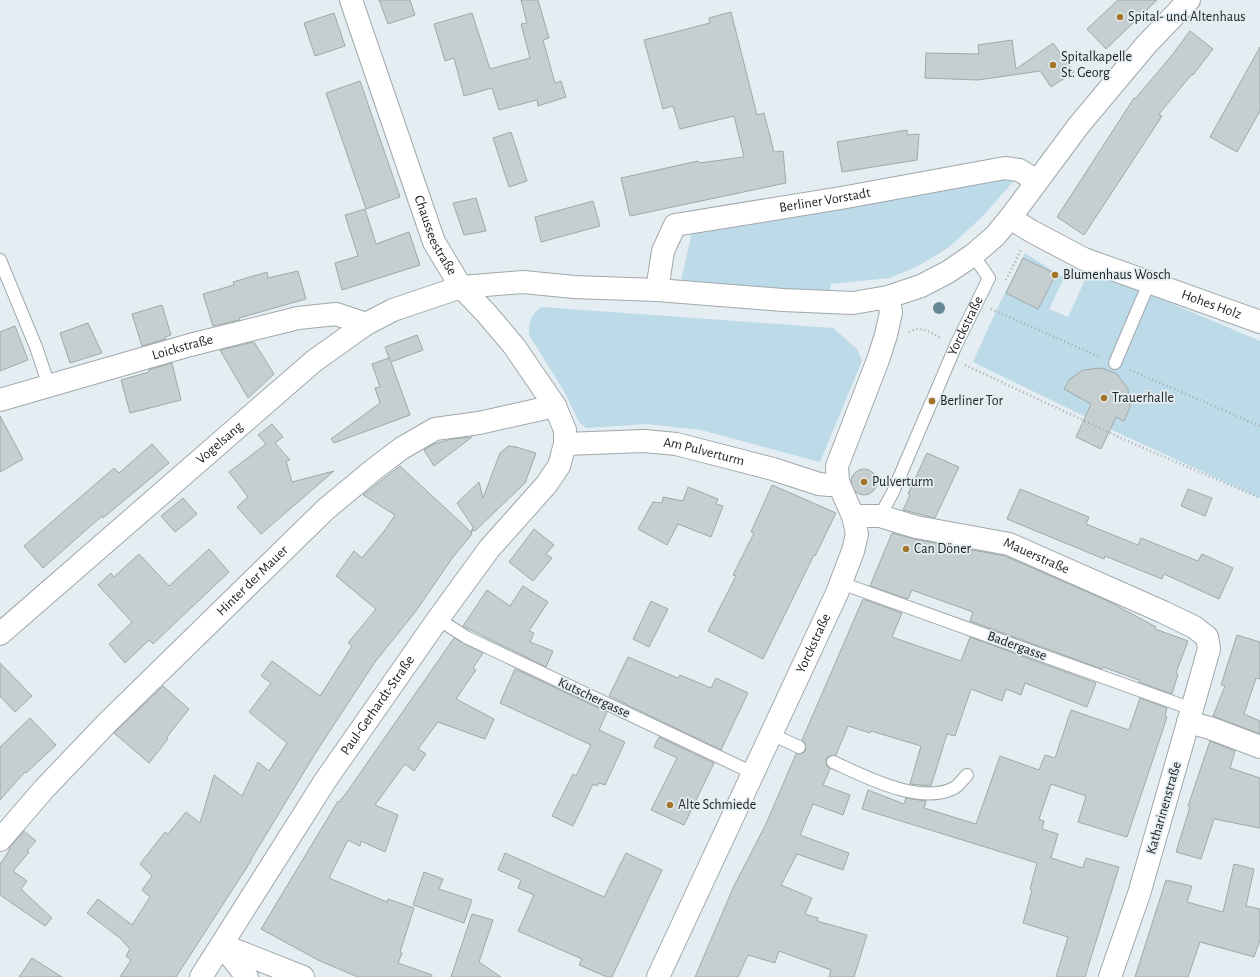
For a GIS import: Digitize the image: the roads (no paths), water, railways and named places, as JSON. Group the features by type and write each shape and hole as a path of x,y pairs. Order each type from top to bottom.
{"street":[{"name":"Chausseestraße","path":"351,0 434,242 461,287 486,313 514,346 555,406 565,430 566,444"},
{"path":"461,287 523,282 574,287 657,290 853,303 888,297 921,286 948,272 973,255 995,236 1079,125 1146,44 1184,2"},
{"name":"Berliner Vorstadt","path":"657,290 663,251 675,225 842,198 1005,168 1019,170 1037,181"},
{"name":"Hohes Holz","path":"1010,218 1084,259 1260,322"},
{"name":"Vogelsang","path":"0,634 314,361 366,324 392,310 461,287"},
{"name":"Yorckstraße","path":"658,977 841,583 854,551 856,534 853,516 839,484 837,466 878,360 886,335 891,312 888,297"},
{"name":"Loickstraße","path":"0,400 190,345 298,318 336,314 366,324"},
{"name":"Hinter der Mauer","path":"0,840 44,789 107,723 326,509 373,470 402,448 435,429 479,424 555,406"},
{"name":"Am Pulverturm","path":"566,444 644,441 676,444 819,484 829,486 839,484"},
{"name":"Paul-Gerhardt-Straße","path":"201,977 325,781 438,619 489,549 546,485 559,466 566,444"},
{"name":"Mauerstraße","path":"853,516 880,516 916,527 1009,544 1175,618 1194,627 1207,637"},
{"name":"Katharinenstraße","path":"1110,977 1139,894 1209,649 1207,637"},
{"path":"1190,715 1210,728 1260,747"},
{"path":"222,945 247,977"},
{"path":"222,945 303,977"}],"lane":[{"name":"Yorckstraße","path":"880,516 893,492 956,345 989,278 973,255"},
{"path":"0,260 36,347 49,386"},
{"path":"1114,363 1149,283"},
{"name":"Badergasse","path":"841,583 1190,715"},
{"name":"Kutschergasse","path":"438,619 466,637 753,773"},
{"path":"771,734 799,747"},
{"path":"833,762 881,784 916,793 942,793 955,788 967,775"}],"place":[{"name":"Spital- und Altenhaus","path":"1120,17"},
{"name":"Spitalkapelle St. Georg","path":"1053,65"},
{"name":"Blumenhaus Wosch","path":"1055,275"},
{"name":"Trauerhalle","path":"1104,398"},
{"name":"Berliner Tor","path":"932,401"},
{"name":"Pulverturm","path":"864,482"},
{"name":"Can Döner","path":"906,549"},
{"name":"Alte Schmiede","path":"670,805"}]}
